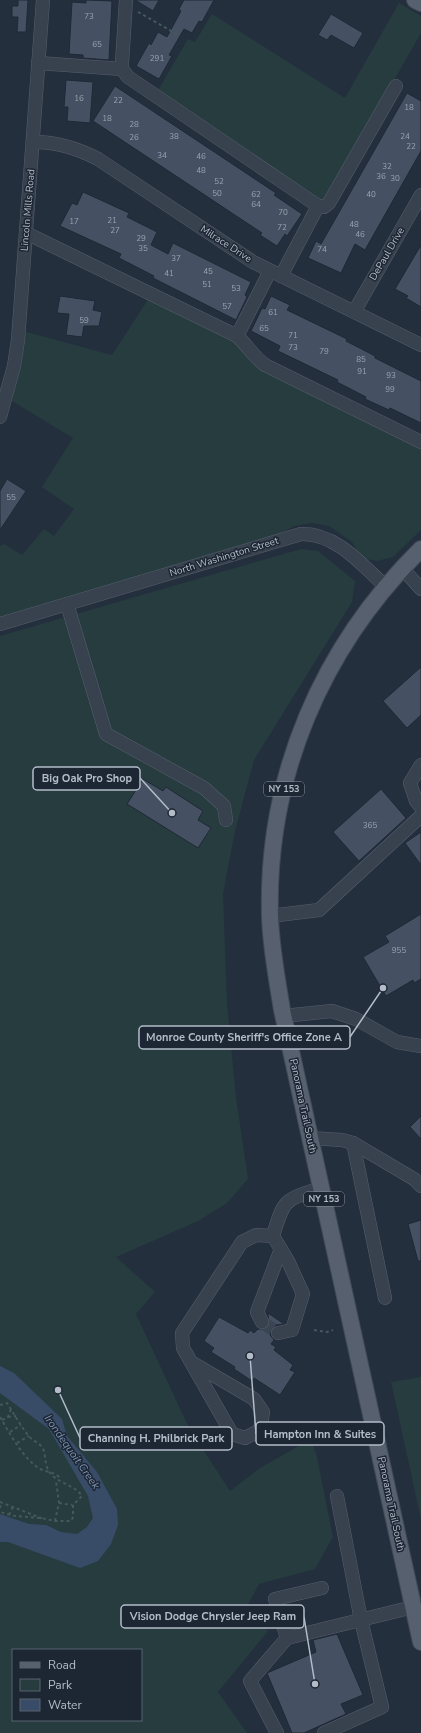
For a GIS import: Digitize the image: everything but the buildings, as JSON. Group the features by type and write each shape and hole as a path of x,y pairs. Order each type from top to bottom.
{"main road":[{"path":"416,0 421,3"},
{"name":"NY 153","path":"385,586 421,549"},
{"name":"Panorama Trail South","path":"385,586 350,633 332,663 301,730 288,770 279,810 273,853 270,916 275,967 284,1016 321,1188 417,1606 421,1642"}],"street":[{"name":"Lincoln Mills Road","path":"0,418 14,366 34,142 43,0"},
{"path":"126,3 122,69 128,77 318,206 324,207 329,203 396,86"},
{"path":"38,63 122,69"},
{"name":"Milrace Drive","path":"34,142 48,142 66,146 98,159 253,262 421,345"},
{"name":"DePaul Drive","path":"354,312 421,196"},
{"path":"237,336 318,206"},
{"path":"26,233 237,336 248,346 257,359 265,365 421,442"},
{"name":"North Washington Street","path":"0,624 301,534 314,533 331,540 385,586"},
{"path":"402,568 421,589"},
{"path":"67,604 106,734 204,788 224,806 226,820"},
{"path":"421,765 410,783 416,801 421,807"},
{"path":"270,916 319,910 421,816"},
{"path":"284,1016 332,1011 356,1019 397,1042 421,1046"},
{"path":"310,1138 342,1140 353,1144 414,1179 421,1186"},
{"path":"353,1144 385,1298"},
{"path":"278,1333 292,1330 303,1294 273,1236 282,1206 294,1197 321,1188"},
{"path":"191,1362 254,1399 263,1412 260,1430 245,1438 232,1434 183,1348 182,1333 242,1242 256,1235 273,1236"},
{"path":"262,1322 257,1312 281,1249"},
{"path":"324,1733 382,1707 361,1620 337,1496"},
{"path":"287,1638 275,1599 322,1588"},
{"path":"277,1733 250,1681 287,1638 417,1606"}],"path":[{"path":"126,3 178,36"},
{"path":"314,1330 327,1332 333,1330"},
{"path":"0,1405 7,1403 29,1436 41,1445 45,1452 44,1459 49,1472 57,1480 79,1491 82,1496 73,1505 73,1517 71,1520 55,1521 41,1518 1,1502 0,1508"},
{"path":"8,1417 11,1409"},
{"path":"2,1420 8,1417 16,1416"},
{"path":"0,1417 28,1459 38,1468 49,1472"},
{"path":"10,1432 21,1424"},
{"path":"17,1443 29,1436"},
{"path":"55,1521 59,1503 57,1480"},
{"path":"59,1503 73,1505"},
{"path":"9,1515 13,1507"},
{"path":"0,1512 9,1515 41,1518"},
{"path":"40,1522 41,1518"}],"green space":[{"path":"399,3 421,16 421,33 325,201 320,201 157,92 188,39 195,42 212,14 345,98"},
{"path":"149,298 226,336 421,447 421,530 393,557 377,561 366,559 359,554 352,542 329,526 312,523 294,526 279,534 0,618 0,546 4,544 22,555 44,529 54,536 74,509 42,487 73,438 12,401 23,331 112,355"},
{"path":"301,549 318,551 355,581 352,602 254,760 235,831 223,894 227,1004 236,1097 248,1179 227,1203 198,1221 116,1257 155,1292 136,1314 189,1428 230,1491 260,1468 311,1439 317,1457 333,1537 315,1569 259,1584 247,1606 268,1631 218,1692 247,1733 0,1733 0,636"},
{"path":"421,1377 421,1519 391,1382"}],"water":[{"name":"Irondequoit Creek","path":"0,1366 14,1373 62,1419 67,1436 97,1472 117,1509 118,1525 111,1544 98,1561 80,1568 8,1542 0,1542 0,1514 29,1524 46,1525 61,1532 77,1534 87,1527 93,1518 88,1496 49,1429 0,1393"}],"tunnel":[{"path":"262,1322 278,1333"}],"place":[{"name":"Big Oak Pro Shop","path":"172,813"},
{"name":"Monroe County Sheriff's Office Zone A","path":"383,988"},
{"name":"Hampton Inn & Suites","path":"250,1356"},
{"name":"Channing H. Philbrick Park","path":"58,1390"},
{"name":"Vision Dodge Chrysler Jeep Ram","path":"315,1684"}]}
